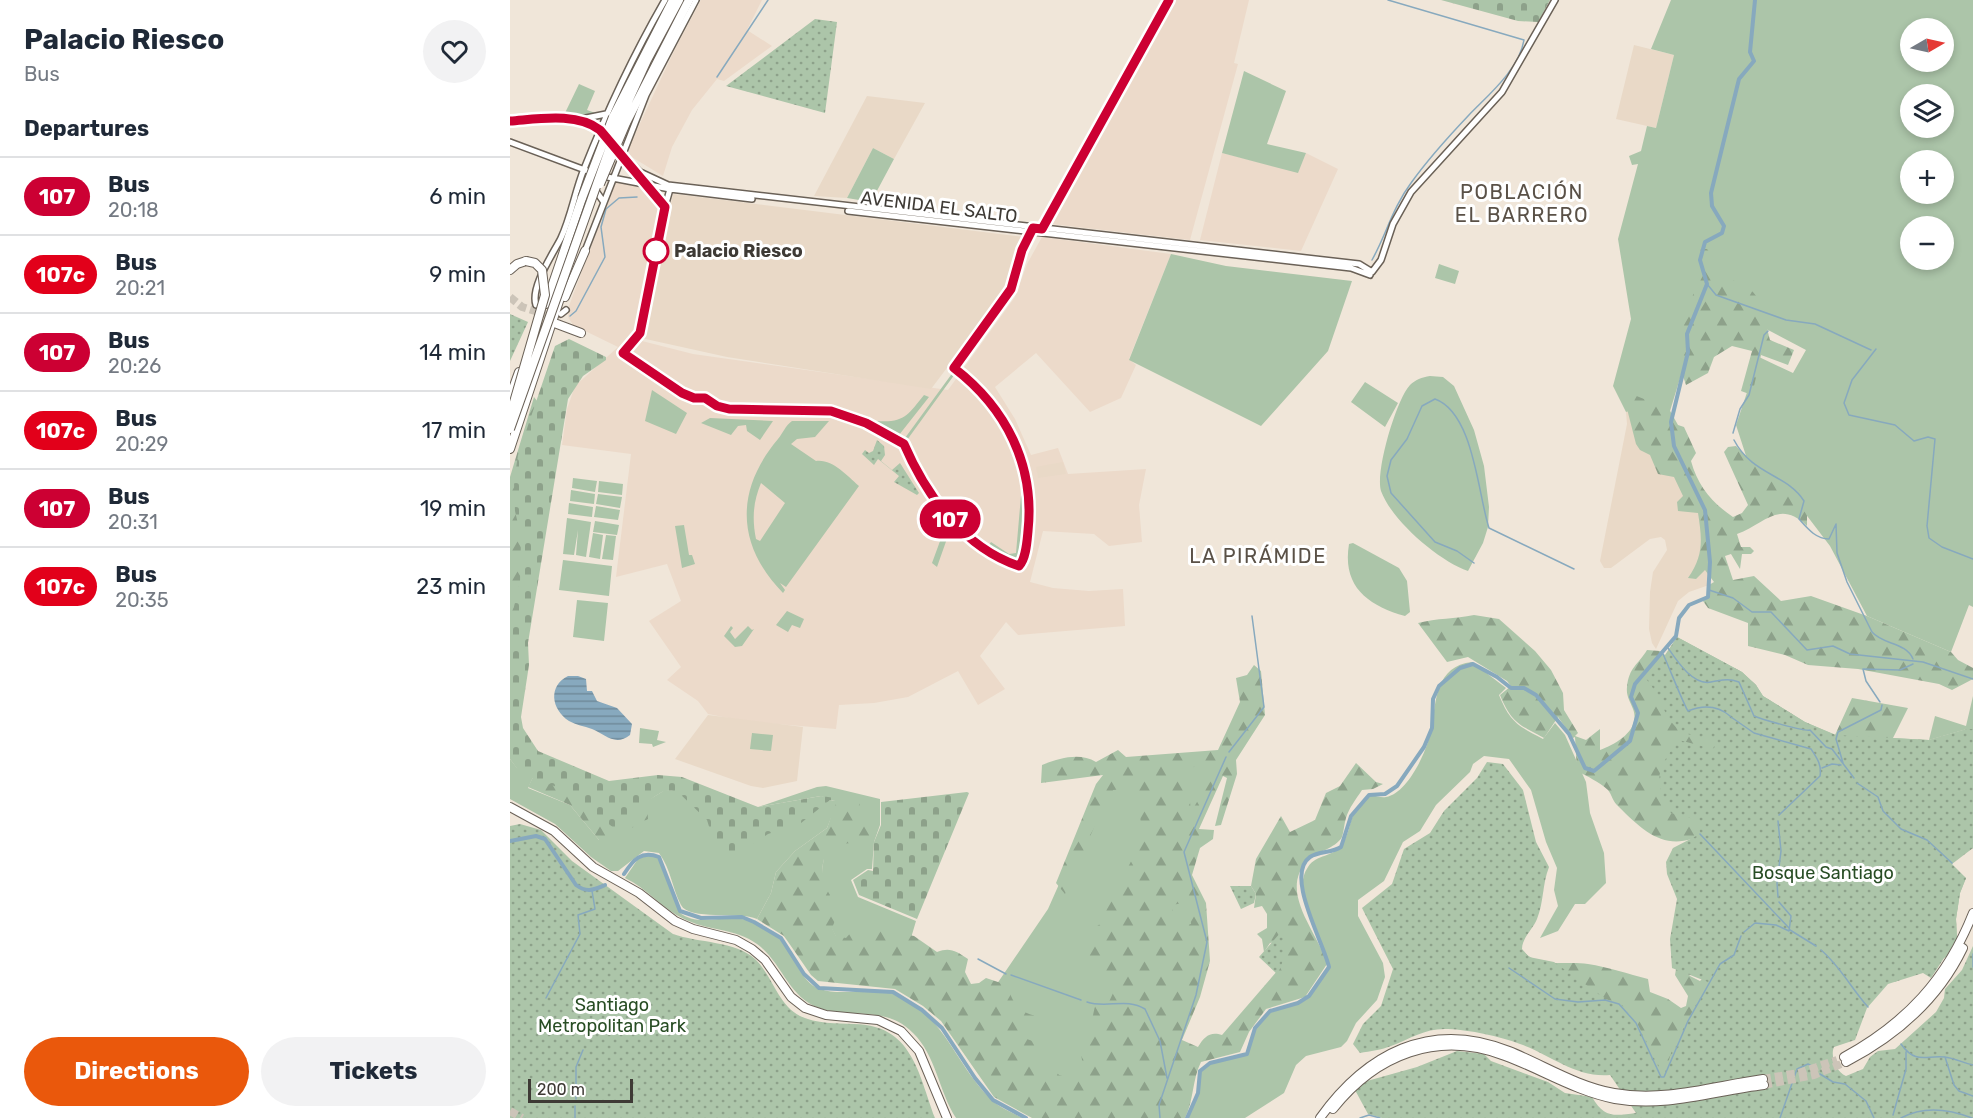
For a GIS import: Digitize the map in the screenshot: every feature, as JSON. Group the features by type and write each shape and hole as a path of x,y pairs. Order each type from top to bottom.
{"highway":[{"path":"510,429 620,119 673,0"},
{"path":"510,410 582,198 647,60 679,0"},
{"path":"510,449 594,203 620,119 689,0"},
{"path":"555,275 571,210"},
{"path":"510,416 560,241"},
{"path":"549,331 585,251"},
{"path":"510,270 516,264 526,261 535,262 542,268 545,295"},
{"path":"573,328 560,316 581,333"},
{"path":"510,397 527,351"},
{"path":"510,807 557,833 593,867 636,890 678,923 736,940 752,948 765,960 791,997 805,1008 826,1015 878,1020 901,1030 919,1051 947,1118"},
{"path":"1973,913 1950,962 1925,996 1891,1028 1845,1059 1888,1036 1927,1002 1951,970 1973,926"},
{"path":"1320,1118 1348,1083 1372,1063 1398,1049 1436,1041 1467,1041 1497,1046 1602,1093"},
{"path":"1326,1118 1353,1086 1382,1063 1407,1053 1442,1046 1496,1053 1575,1088 1639,1102 1665,1101 1763,1082"}],"main road":[{"path":"585,251 621,154 620,119 665,0"},
{"path":"536,305 535,298 546,265 560,241 583,171 600,130 620,119 656,74 696,0"},
{"path":"1371,273 1381,260 1393,224 1411,192 1502,92 1555,0"},
{"path":"510,121 620,119"},
{"path":"576,120 589,123 600,130"},
{"name":"AVENIDA EL SALTO","path":"600,130 634,168 657,181 677,186 1359,264 1371,273"},
{"path":"597,139 601,137 608,140"},
{"name":"AVENIDA EL SALTO","path":"510,142 583,171 670,189 959,225 1351,268 1371,273"},
{"path":"634,168 648,184"},
{"path":"577,190 592,189 603,201"},
{"path":"665,207 670,189"}],"shaded area":[{"path":"701,0 762,0 747,30 772,46 724,81 717,79 692,110 672,147 663,176 630,156 628,149"},
{"path":"1175,0 1249,0 1234,63 1238,64 1190,240 1051,224"},
{"path":"1634,45 1674,55 1656,128 1616,119"},
{"path":"867,96 925,103 894,159 873,148 847,198 814,196"},
{"path":"1222,153 1298,172 1306,153 1338,169 1301,251 1200,240"},
{"path":"615,182 643,188 661,212 634,332 642,341 693,354 948,390 1015,297 1027,264 1042,237 1171,254 1129,359 1136,365 1121,398 1090,412 1036,353 995,387 1015,419 1031,455 1058,448 1068,474 1146,469 1139,505 1142,542 1109,546 1094,534 1043,531 1030,582 1053,588 1089,591 1123,589 1125,626 1018,635 1006,622 980,656 1005,689 978,705 958,671 908,697 874,703 839,705 836,729 743,721 708,714 698,701 667,680 681,667 649,621 681,601 667,564 616,577 631,454 562,445 567,409 575,386 618,347 573,325 568,317 569,306"},
{"path":"673,194 1025,237 1011,283 931,389 727,357 641,338"},
{"path":"1637,409 1707,525 1709,585 1689,592 1678,601 1656,649 1649,629 1650,592 1653,572 1667,550 1665,540 1661,537 1650,539 1611,568 1604,568 1600,561 1627,424 1626,412"},
{"path":"1063,462 1066,474 1038,478 1036,467"},
{"path":"708,715 803,727 797,781 763,788 751,786 675,759"}],"green space":[{"path":"1441,0 1550,0 1538,22 1518,21"},
{"path":"1671,0 1973,0 1973,607 1969,605 1951,652 1867,616 1830,546 1798,504 1749,465 1736,425 1759,357 1793,373 1806,350 1728,309 1688,352 1670,411 1637,409 1626,412 1613,386 1631,319 1618,239 1638,164 1632,165 1629,156 1641,151 1647,126 1656,128 1674,55 1651,49"},
{"path":"815,19 837,22 825,113 726,86"},
{"path":"1244,71 1286,91 1267,144 1306,153 1298,173 1222,153"},
{"path":"579,84 595,91 587,110 598,114 568,117 565,113"},
{"path":"873,148 894,159 871,202 847,198"},
{"path":"1699,249 1707,249 1710,253 1706,266 1712,271 1721,277 1744,285 1756,296 1763,310 1770,340 1794,350 1788,365 1761,355 1752,395 1741,391 1752,351 1732,346 1714,357 1708,373 1686,385 1680,367 1683,353 1681,334 1696,285"},
{"path":"1171,254 1226,266 1352,281 1328,351 1261,426 1129,360"},
{"path":"1439,264 1459,271 1455,284 1435,278"},
{"path":"1017,279 1019,281 1013,294 907,440 905,438 1013,290"},
{"path":"510,314 528,322 510,361"},
{"path":"569,339 606,357 606,360 583,376 568,399 528,643 529,665 521,717 523,728 538,751 609,781 658,775 682,777 758,807 821,796 835,798 837,801 830,800 801,823 768,834 734,856 716,849 707,820 677,791 665,791 657,795 615,829 568,791 521,774 510,759 510,623 520,582 521,537 515,511 514,482 518,455 555,346"},
{"path":"1430,376 1443,377 1454,386 1474,430 1484,466 1489,507 1488,527 1483,543 1468,571 1456,566 1418,539 1395,515 1381,491 1384,453 1393,420 1404,393 1414,382"},
{"path":"1365,382 1398,403 1385,427 1351,402"},
{"path":"652,390 687,413 676,434 645,421"},
{"path":"1629,393 1669,409 1678,425 1684,427 1696,453 1691,461 1702,486 1718,505 1733,517 1742,513 1748,505 1724,452 1728,447 1736,446 1753,463 1799,490 1807,500 1807,526 1788,514 1780,514 1737,534 1741,547 1750,547 1754,551 1751,554 1742,554 1740,569 1731,554 1725,556 1733,580 1754,576 1781,601 1811,596 1867,616 1951,652 1958,660 1973,668 1973,679 1952,690 1939,684 1858,669 1808,665 1785,655 1748,646 1748,623 1708,608 1703,601 1708,597 1709,585 1714,582 1705,570 1696,579 1688,578 1699,554 1698,513 1678,511 1677,502 1683,496 1674,477 1658,474 1650,455 1640,450 1636,444 1624,397"},
{"path":"924,395 929,397 899,435 893,437 876,425 877,421 893,421 905,416"},
{"path":"534,397 541,406 529,560 510,627 510,477"},
{"path":"710,418 773,421 760,440 747,431 746,425 738,426 731,435 701,423"},
{"path":"792,421 829,421 815,437 797,439 791,444 816,461 834,465 859,486 786,587 780,583 785,590 783,593 756,556 749,537 748,497 764,458","holes":["761,483 785,503 760,541 756,539 754,511"]},
{"path":"877,440 884,446 885,455 881,461 892,470 900,463 919,493 917,495 894,482 899,476 878,459 874,465 862,454 865,450 869,453 873,451"},
{"path":"573,478 597,481 595,492 572,488"},
{"path":"599,481 623,484 622,495 598,492"},
{"path":"571,490 595,494 594,504 570,501"},
{"path":"598,494 622,497 620,508 596,504"},
{"path":"1024,494 1024,534 1018,559 988,546 991,542 1009,554 1016,553 1021,496"},
{"path":"569,503 593,507 592,517 568,514"},
{"path":"596,506 620,510 618,520 594,517"},
{"path":"929,508 949,533 937,567 932,563 943,533 925,511"},
{"path":"567,518 591,522 586,557 576,555 578,530 574,555 563,554"},
{"path":"595,521 619,525 617,535 593,532"},
{"path":"684,525 689,555 692,555 695,564 682,568 675,526"},
{"path":"593,533 603,535 600,559 589,557"},
{"path":"606,535 616,536 613,560 602,559"},
{"path":"1353,543 1399,568 1407,581 1410,612 1405,616 1379,606 1360,592 1349,571 1349,544"},
{"path":"563,560 612,566 609,596 559,590"},
{"path":"577,600 608,603 604,641 573,637"},
{"path":"787,611 804,619 800,628 792,625 788,632 776,625"},
{"path":"1474,615 1499,619 1535,651 1551,670 1563,693 1564,710 1578,733 1575,736 1586,740 1600,729 1600,750 1620,740 1630,730 1633,723 1635,717 1627,690 1628,680 1634,667 1647,650 1660,651 1665,655 1677,637 1742,672 1756,685 1763,696 1805,722 1835,735 1852,698 1908,708 1893,738 1929,740 1973,729 1973,848 1946,864 1966,878 1960,893 1956,919 1957,938 1946,957 1895,982 1883,978 1710,831 1696,838 1671,841 1649,833 1639,826 1616,804 1608,790 1577,771 1575,737 1573,738 1558,717 1544,738 1522,726 1512,717 1500,695 1511,686 1507,681 1468,657 1447,662 1418,623"},
{"path":"731,626 733,628 730,632 735,639 748,626 754,629 742,646 735,647 724,636"},
{"name":"Bosque Santiago","path":"1677,637 1742,672 1756,685 1763,696 1805,722 1836,735 1929,740 1973,729 1973,848 1952,864 1966,878 1960,893 1956,919 1957,938 1931,978 1923,973 1888,984 1867,1008 1855,1040 1834,1047 1833,1059 1842,1074 1846,1076 1863,1069 1870,1057 1878,1051 1895,1049 1936,1012 1944,998 1945,989 1962,970 1973,946 1973,1118 1382,1118 1368,1114 1355,1090 1367,1081 1417,1067 1457,1051 1484,1054 1491,1061 1548,1082 1565,1093 1592,1097 1601,1109 1610,1114 1636,1113 1610,1075 1586,1073 1512,1041 1494,1036 1440,1029 1419,1034 1384,1048 1360,1053 1353,1044 1363,1024 1381,1006 1393,969 1362,908 1392,884 1404,849 1430,833 1444,811 1477,778 1487,762 1503,764 1523,790 1536,842 1549,867 1539,913 1522,949 1529,957 1554,962 1606,999 1622,1005 1637,1023 1664,1076 1672,1050 1708,982 1672,968 1670,939 1677,899 1667,874 1666,862 1673,848 1700,834 1698,820 1671,813 1661,791 1660,775 1666,759 1679,740 1713,749 1716,741 1688,734 1674,725 1650,683 1644,677 1665,656"},
{"path":"1472,662 1506,688 1499,695 1511,717 1521,726 1543,739 1555,723 1565,735 1586,782 1590,813 1604,853 1606,883 1585,904 1575,904 1558,931 1540,938 1558,906 1554,890 1557,868 1546,842 1531,790 1509,759 1484,756 1473,764 1470,772 1436,805 1420,831 1403,842 1384,881 1358,900 1358,916 1383,963 1385,977 1377,1000 1356,1023 1347,1041 1341,1047 1306,1056 1296,1065 1284,1093 1245,1118 1188,1118 1199,1093 1201,1072 1210,1064 1247,1055 1256,1028 1271,1012 1299,1004 1310,997 1330,967 1305,903 1303,878 1308,867 1316,860 1339,849 1358,806 1372,795 1384,797 1394,794 1410,778 1427,745 1440,686 1451,670"},
{"path":"1254,665 1261,671 1265,715 1236,760 1237,774 1221,825 1215,826 1227,778 1223,776 1199,829 1214,830 1213,839 1200,848 1192,875 1206,903 1210,961 1200,997 1182,1040 1198,1047 1208,1036 1222,1035 1278,970 1276,942 1270,943 1264,952 1262,939 1257,934 1267,928 1267,914 1262,906 1254,908 1256,894 1251,886 1256,859 1281,816 1290,832 1315,820 1326,793 1340,786 1356,763 1376,782 1383,784 1373,789 1362,790 1347,814 1339,841 1308,860 1300,872 1297,885 1298,899 1327,964 1305,997 1266,1009 1249,1032 1240,1052 1201,1062 1185,1118 1032,1118 994,1097 941,1021 923,1006 895,989 818,981 811,975 784,936 757,919 771,893 776,872 795,851 827,828 840,793 851,795 860,802 858,816 868,820 871,834 860,843 834,847 824,858 824,881 830,895 827,904 836,918 832,928 836,936 846,938 854,929 882,930 914,936 937,952 949,950 960,954 968,959 965,972 971,984 979,983 986,978 1007,985 1019,1008 1029,1014 1044,1018 1019,1016 1017,1027 1021,1037 1044,1045 1032,1050 1042,1069 1051,1066 1059,1075 1076,1080 1084,1073 1080,1047 1087,1043 1095,1006 1108,1004 1114,991 1112,986 1105,985 1096,973 1088,969 1085,953 1098,925 1104,924 1103,916 1143,838 1136,788 1113,790 1109,805 1095,825 1065,894 1056,883 1096,784 1103,775 1041,783 1042,765 1062,758 1076,757 1096,762 1118,750 1126,757 1218,750 1240,702 1236,678 1247,675","holes":["1214,766 1209,782 1191,812 1189,792 1175,768","1183,903 1189,905 1191,924 1175,927 1172,905"]},
{"path":"1973,696 1973,729 1929,740 1935,716 1966,726"},
{"path":"640,728 659,731 657,740 666,742 653,747 652,744 639,743"},
{"path":"752,733 773,735 771,751 750,749"},
{"path":"1224,757 1182,850 1203,930 1066,1118 988,997 1048,909 1108,774"},
{"path":"510,759 517,768 534,775 528,788 570,805 599,840 647,801 665,790 680,791 773,827 830,800 836,801 821,796 758,807 817,787 826,786 880,799 880,825 874,842 872,869 867,869 851,880 858,897 916,921 911,938 846,939 836,937 825,908 822,878 831,818 827,828 795,851 776,872 771,893 757,919 694,913 681,905 659,853 644,851 618,871 611,871 591,857 555,824 510,799"},
{"path":"534,775 647,801 648,819 606,842 599,840 570,805 528,787"},
{"path":"969,793 917,919 859,895 853,880 868,870 873,871 874,842 881,825 881,802"},
{"name":"Santiago Metropolitan Park","path":"520,824 541,830 572,861 673,934 727,946 747,953 761,966 786,1005 800,1016 820,1022 873,1026 889,1033 901,1042 910,1054 935,1118 510,1118 510,826"},
{"path":"649,855 658,858 679,912 687,917 706,920 736,918 754,923 781,940 802,974 820,989 838,992 885,992 911,1002 937,1026 979,1087 1003,1108 1023,1118 956,1118 927,1052 921,1042 903,1024 880,1016 831,1011 808,1003 792,988 766,951 757,944 740,935 693,923 676,915 625,878 640,856"},
{"path":"1230,886 1251,886 1256,894 1254,903 1241,909"},
{"path":"1281,932 1284,936 1284,956 1277,974 1259,957"},
{"path":"1521,941 1521,949 1535,960 1588,964 1648,979 1650,992 1668,999 1681,1008 1686,1006 1688,996 1675,975 1676,969 1686,970 1690,976 1700,981 1727,953 1672,1088 1468,993"}],"water":[{"path":"568,676 586,679 587,691 592,691 597,701 617,708 632,724 630,735 615,740 569,721 563,716 554,698 557,686"}],"waterway":[{"path":"717,77 768,0"},
{"path":"1043,220 1164,0"},
{"path":"1372,260 1399,202 1411,183 1446,140 1509,72 1516,62 1524,40 1388,0"},
{"path":"1187,1118 1198,1093 1200,1071 1210,1063 1247,1054 1255,1028 1270,1011 1298,1003 1309,996 1329,967 1303,893 1301,878 1303,866 1310,857 1341,847 1351,816 1369,795 1385,794 1397,786 1424,747 1432,728 1433,699 1439,686 1460,668 1473,664 1497,677 1511,688 1524,688 1536,695 1569,734 1585,768 1594,771 1630,741 1638,713 1631,697 1635,684 1676,636 1679,618 1689,605 1708,597 1710,562 1705,510 1674,446 1671,422 1688,352 1687,334 1707,284 1700,260 1705,242 1722,233 1724,226 1712,206 1711,193 1739,79 1754,61 1750,52 1755,0"},
{"path":"570,316 576,311 605,257 601,227 606,209 619,198 637,197"},
{"path":"1707,284 1716,295 1786,320 1815,324 1871,350"},
{"path":"1733,433 1740,409 1749,395 1764,335 1768,331"},
{"path":"1876,349 1852,380 1844,403 1849,415 1895,425 1914,441 1928,437 1935,439 1927,526 1929,538 1942,547 1973,559"},
{"path":"1474,563 1457,551 1435,542 1391,493 1387,476 1391,460 1407,439 1422,406 1435,399 1448,407 1458,420 1466,437 1489,528 1574,569"},
{"path":"1734,440 1741,452 1750,460 1797,492 1804,501 1799,519 1812,533 1829,539 1836,524 1837,553 1847,582 1872,632 1905,649 1913,659"},
{"path":"1709,590 1733,598 1752,612 1771,612 1807,650 1833,646 1850,654 1923,662 1973,679"},
{"path":"1229,752 1264,707 1252,616"},
{"path":"1668,648 1686,671 1698,680 1739,682 1754,716 1810,730 1826,747 1832,749 1854,778"},
{"path":"1663,654 1688,711 1710,707 1730,716"},
{"path":"1880,702 1866,681 1863,669 1900,670 1913,664"},
{"path":"1843,763 1836,739 1838,732 1881,710 1882,705"},
{"path":"1731,717 1754,733 1811,749 1817,759 1820,776 1779,815"},
{"path":"1160,1118 1159,1105 1196,995 1207,942 1184,852 1226,757"},
{"path":"1822,768 1832,764 1841,765"},
{"path":"1857,783 1878,797 1883,811 1901,829 1927,840 1952,863"},
{"path":"1778,821 1781,851 1777,883 1778,897"},
{"path":"1700,834 1789,928"},
{"path":"510,841 536,836 545,839 576,885 590,890 605,885"},
{"path":"624,874 631,864 642,856 659,857 680,911 701,918 742,917 754,922 781,938 804,974 819,988 893,992 922,1010 942,1028 975,1078 993,1100 1026,1118"},
{"path":"546,998 580,934 578,915 595,909 592,891"},
{"path":"1744,932 1755,923 1776,925 1789,931 1791,916 1779,902"},
{"path":"1790,930 1816,946"},
{"path":"1509,968 1555,999 1578,1002 1605,1000 1619,1004 1636,1023 1661,1077 1664,1077 1688,1021 1720,964 1734,955 1741,936"},
{"path":"1821,950 1868,1007"},
{"path":"1973,954 1973,967"},
{"path":"978,959 1006,974"},
{"path":"1011,975 1081,1000"},
{"path":"1087,1002 1094,1004 1124,1003 1145,1009 1160,1041 1167,1078"},
{"path":"1901,1044 1906,1051 1916,1057 1948,1058 1973,1065"},
{"path":"576,1099 576,1067 583,1050"},
{"path":"1893,1115 1906,1069 1906,1052"},
{"path":"1945,1057 1954,1085 1959,1091 1973,1096"},
{"path":"1780,1118 1797,1069 1808,1064 1815,1068"},
{"path":"1820,1074 1833,1082 1845,1084 1866,1101 1874,1118"},
{"path":"575,1106 575,1118"},
{"path":"1901,1118 1927,1110 1972,1118"},
{"path":"1360,1118 1369,1115 1380,1118"}],"tunnel":[{"path":"510,297 522,307 558,318"},
{"path":"1763,1079 1799,1073 1837,1060"},
{"path":"1764,1085 1814,1075 1846,1062"},
{"path":"510,1111 522,1118"}],"bus line":[{"name":"107","path":"510,121 559,119 589,123 600,130 665,207 640,333 623,353 686,394 698,399 703,397 724,408 831,411 866,423 891,439 904,444 908,456 930,493 959,528 992,554 1019,566 1024,558 1029,525 1027,482 1022,463 1007,425 994,406 982,391 954,368 1011,289 1022,250 1033,228 1042,229 1169,0"}],"place":[{"name":"Palacio Riesco","path":"656,251"}],"district":[{"name":"POBLACIÓN EL BARRERO","path":"1522,204"},
{"name":"LA PIRÁMIDE","path":"1258,556"}]}
